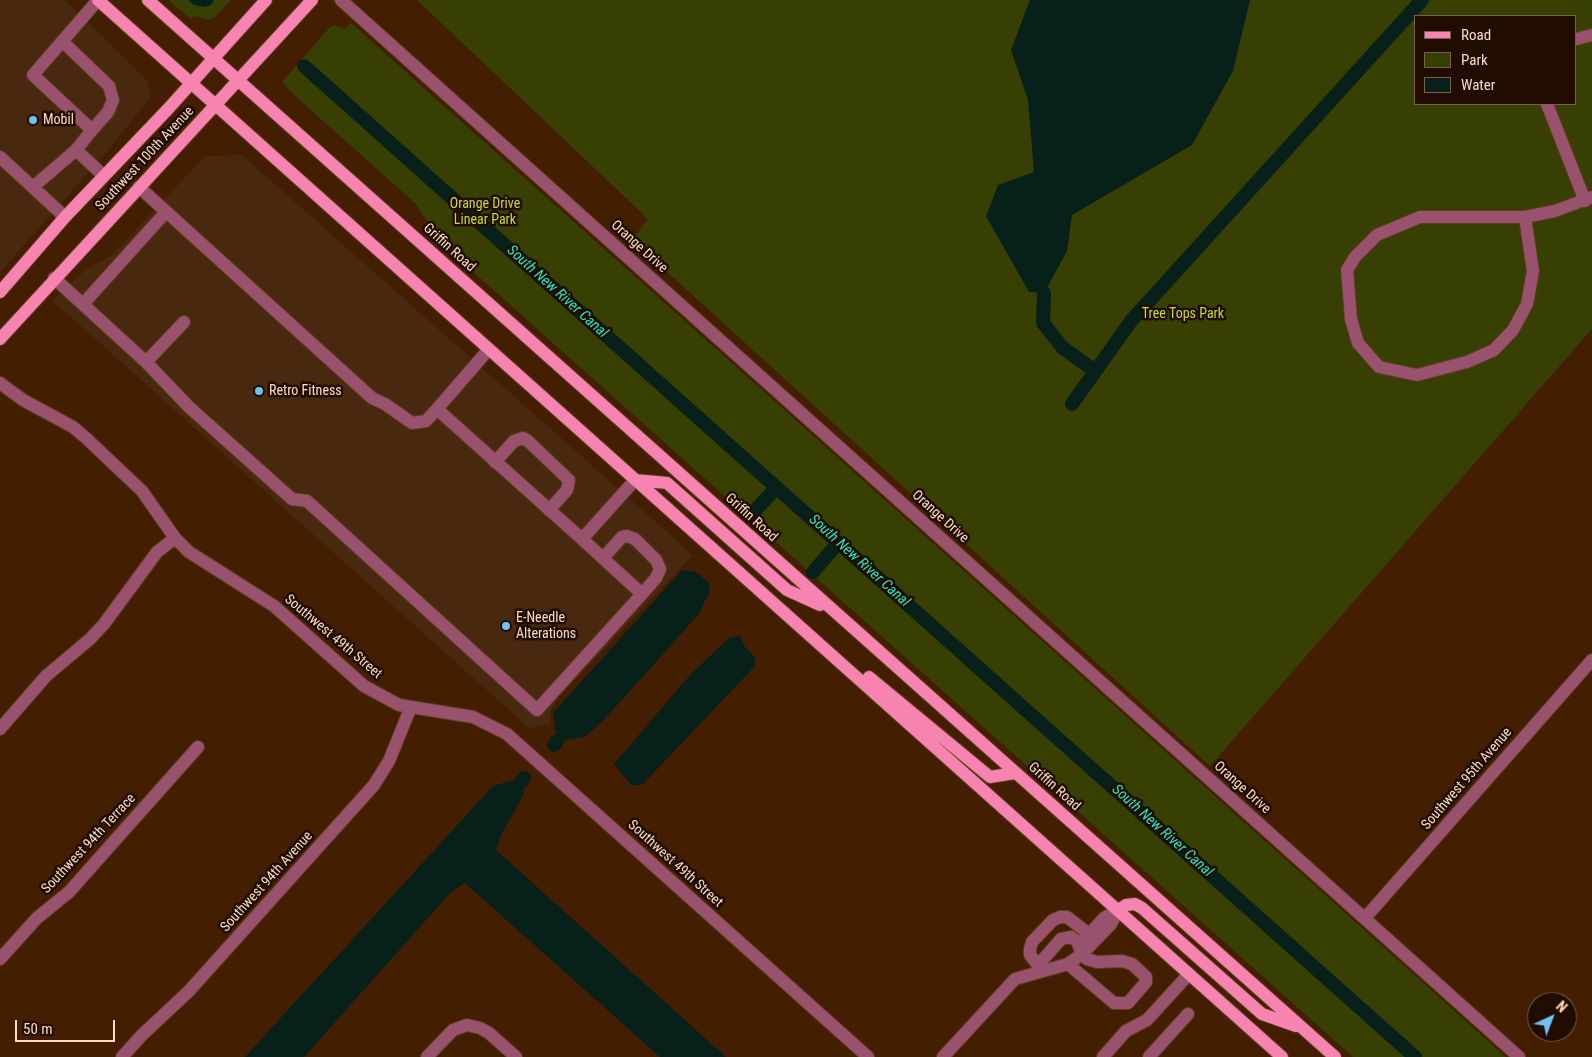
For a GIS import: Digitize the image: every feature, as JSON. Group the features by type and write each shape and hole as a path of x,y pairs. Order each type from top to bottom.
{"main road":[{"path":"98,0 1282,1057"},
{"name":"Griffin Road","path":"148,0 1335,1057"},
{"name":"Southwest 100th Avenue","path":"0,292 65,217 191,84 266,0"},
{"name":"Southwest 100th Avenue","path":"0,339 54,278 312,0"},
{"path":"635,480 667,483 787,590 832,610"},
{"path":"838,660 868,676 990,777 1015,773"},
{"path":"1118,910 1126,905 1135,904 1142,908 1262,1014 1303,1029"}],"street":[{"path":"92,130 34,78 34,72 98,0"},
{"name":"Orange Drive","path":"341,0 1519,1057"},
{"path":"1577,39 1592,35"},
{"path":"33,187 76,150 108,112 113,100 109,86 62,41"},
{"path":"1525,217 1533,271 1527,304 1513,330 1494,350 1467,362 1417,375 1379,367 1358,343 1351,319 1347,270 1355,257 1377,235 1420,217 1525,217 1555,211 1588,199 1547,105"},
{"path":"76,150 104,176"},
{"path":"0,157 65,217"},
{"path":"139,187 372,398 385,404 412,423 426,420 489,349"},
{"path":"83,304 166,212"},
{"path":"54,278 146,362 196,414 292,499 307,501 537,710 656,578 660,569 656,560 634,539 627,536 622,538 603,558"},
{"path":"146,362 184,322"},
{"name":"Southwest 49th Street","path":"0,384 23,400 73,427 142,491 175,538 196,558 274,606 364,686 390,701 410,709 430,709 473,717 507,734 868,1057"},
{"path":"437,409 642,594"},
{"path":"495,462 518,439 528,441 535,447 569,480 568,490 549,510"},
{"path":"582,539 635,480"},
{"path":"0,729 46,676 90,639 104,624 157,552 175,538"},
{"name":"Southwest 95th Avenue","path":"1365,918 1592,660"},
{"name":"Southwest 94th Avenue","path":"122,1057 142,1034 189,991 374,785 390,761 410,709"},
{"name":"Southwest 94th Terrace","path":"0,959 37,918 69,892 198,747"},
{"path":"1080,950 1089,934 1104,918 1118,910"},
{"path":"943,1057 1015,979 1040,968 1068,964 1080,950 1111,924 1118,910"},
{"path":"1040,968 1030,955 1030,949 1032,942 1053,920 1060,917 1067,918 1089,934"},
{"path":"1040,968 1066,936 1077,941 1080,950 1096,962 1122,961 1132,964 1146,977 1146,982 1128,1003 1114,1003 1068,964"},
{"path":"1103,1057 1126,1031 1147,1020 1189,974"},
{"path":"1149,1057 1188,1014"},
{"path":"427,1057 453,1030 467,1025 480,1028 489,1033 516,1057"}],"shaded area":[{"path":"0,0 65,0 147,80 151,97 109,149 0,272"},
{"path":"242,155 693,555 559,697 551,710 550,724 529,728 53,301 85,270 112,255 205,156"}],"green space":[{"path":"168,0 231,0 215,17 209,20 194,16 191,19"},
{"name":"Tree Tops Park","path":"417,0 1592,0 1592,329 1210,766 632,240 648,219"},
{"name":"Orange Drive Linear Park","path":"351,23 1506,1057 1353,1057 442,244 415,203 295,96 282,82 330,27 335,25 344,29"}],"water":[{"path":"188,0 214,0 211,5 205,7 194,5"},
{"path":"1030,0 1250,0 1233,71 1192,145 1072,215 1067,251 1044,293 1029,292 986,216 998,185 1034,172 1028,100 1011,50"},
{"path":"682,570 696,572 709,583 709,593 698,615 602,722 585,737 557,741 553,713"},
{"path":"740,636 745,647 755,657 755,666 642,785 631,785 614,764 690,675 730,637"},
{"path":"517,779 523,784 524,794 502,833 496,850 726,1057 660,1057 465,883 452,891 304,1057 245,1057 493,786"}],"waterway":[{"path":"1072,404 1131,321 1422,0"},
{"name":"South New River Canal","path":"304,66 1415,1057"},
{"path":"1044,293 1043,323 1063,348 1095,371"},
{"path":"750,516 776,488"},
{"path":"813,572 838,543"},
{"path":"554,745 557,741"},
{"path":"521,782 524,778"}],"place":[{"name":"Mobil","path":"33,120"},
{"name":"Retro Fitness","path":"259,391"},
{"name":"E-Needle Alterations","path":"506,626"}]}
